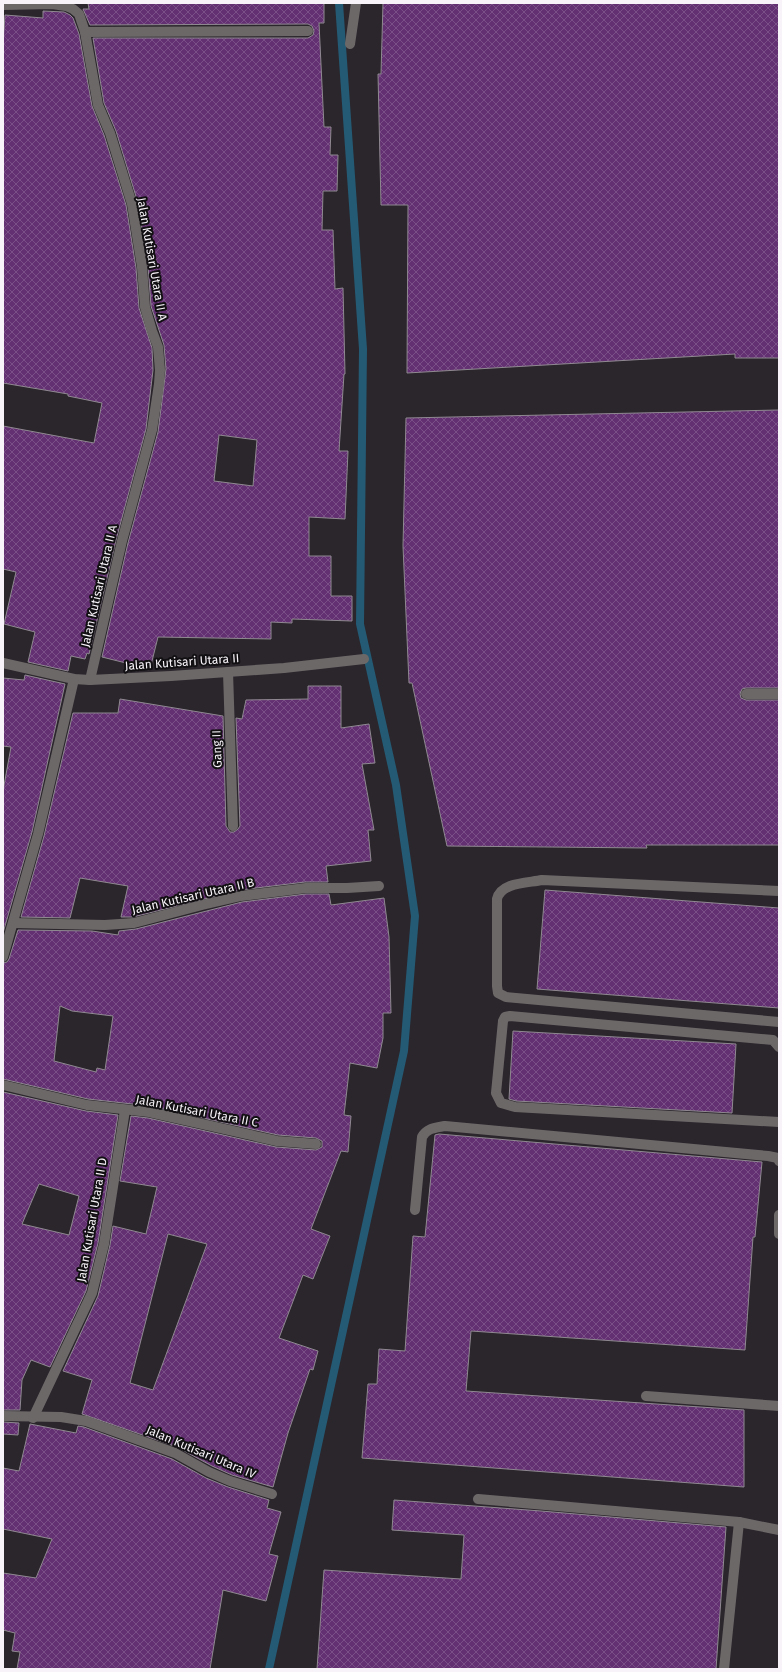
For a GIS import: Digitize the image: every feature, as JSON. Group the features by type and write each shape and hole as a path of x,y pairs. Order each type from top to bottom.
{"street":[{"path":"350,44 356,3"},
{"name":"Jalan Kutisari Utara II A","path":"3,5 52,4 66,6 79,14 85,32 98,105 110,133 132,204 142,266 145,307 158,346 160,370 152,430 122,541 90,680"},
{"path":"85,32 308,31"},
{"name":"Jalan Kutisari Utara II","path":"3,663 74,679 90,680 284,668 364,659"},
{"name":"Gang II","path":"228,672 233,826"},
{"path":"3,957 38,834 74,679"},
{"path":"746,694 779,694"},
{"path":"779,891 542,880 508,886 498,894 497,899 498,994 506,997 779,1022"},
{"name":"Jalan Kutisari Utara II B","path":"13,923 104,925 134,923 241,896 306,888 379,886"},
{"path":"779,1047 772,1040 510,1016 505,1017 503,1021 496,1093 501,1104 515,1107 779,1122 779,1116"},
{"name":"Jalan Kutisari Utara II C","path":"3,1085 87,1105 150,1112 277,1141 316,1144"},
{"name":"Jalan Kutisari Utara II D","path":"33,1418 92,1293 104,1244 124,1110"},
{"path":"415,1210 422,1137 429,1129 445,1126 768,1156 778,1158 779,1161"},
{"path":"779,1215 779,1234"},
{"path":"646,1396 779,1406"},
{"name":"Jalan Kutisari Utara IV","path":"3,1416 33,1418 61,1417 86,1421 175,1453 208,1472 223,1478 272,1494"},
{"path":"478,1499 739,1522 779,1530"},
{"path":"724,1669 739,1522"}],"building":[{"path":"88,3 324,3 324,23 319,23 324,127 331,127 330,155 338,155 337,191 323,191 322,230 333,230 335,289 343,288 345,374 339,451 348,451 345,519 309,517 309,556 331,556 331,596 352,596 352,621 292,619 292,623 271,622 271,639 158,637 150,669 102,657 128,543 158,432 166,369 164,345 151,306 148,266 138,203 116,131 104,103 93,38 308,38 313,35 314,31 312,26 308,24 90,25 83,9 89,9","holes":["219,435 257,440 253,486 214,481"]},
{"path":"383,3 779,3 779,358 735,358 735,354 407,373 408,205 381,205 378,74 381,74"},
{"path":"43,11 64,12 70,15 73,18 79,34 92,106 104,135 126,205 136,268 139,308 152,348 153,370 146,429 116,540 89,654 87,653 85,659 71,656 68,671 28,662 35,632 4,624 16,572 3,569 3,426 94,443 102,403 68,396 68,394 3,383 3,44 5,15 43,18"},
{"path":"779,410 779,688 746,688 742,689 740,694 741,698 746,700 779,700 779,845 646,845 647,848 447,846 412,683 409,683 403,546 406,418"},
{"path":"25,675 65,684 32,832 3,933 3,791 11,747 3,746 3,678 24,680"},
{"path":"308,686 341,686 341,728 369,724 375,763 362,764 374,830 368,830 371,861 326,866 328,882 305,882 240,890 133,917 121,917 128,886 80,878 70,918 21,917 44,836 73,713 118,713 120,699 223,716 226,826 230,832 234,832 240,826 236,718 242,719 246,700 308,699"},
{"path":"545,890 779,908 779,1008 537,989"},
{"path":"306,894 329,894 331,905 384,898 389,937 391,1013 383,1013 383,1038 377,1068 350,1063 344,1115 351,1116 348,1152 341,1151 311,1229 330,1236 313,1279 303,1275 279,1338 318,1351 313,1370 310,1369 288,1433 273,1487 232,1475 177,1447 82,1414 92,1380 63,1371 98,1296 113,1226 146,1234 157,1187 120,1181 131,1116 148,1118 276,1147 316,1150 322,1147 322,1141 316,1138 278,1135 150,1106 88,1099 3,1079 3,963 7,962 9,959 18,930 92,931 118,935 119,931 136,929 242,902","holes":["60,1006 72,1011 113,1016 105,1070 97,1068 96,1072 54,1061","168,1234 207,1244 153,1390 130,1383"]},
{"path":"513,1031 736,1044 732,1113 516,1101 509,1099"},
{"path":"3,1092 86,1111 118,1115 98,1243 86,1291 50,1367 31,1360 22,1380 20,1410 3,1410","holes":["39,1184 79,1196 69,1235 22,1224"]},
{"path":"439,1134 762,1162 755,1237 753,1237 745,1350 471,1331 466,1391 744,1410 744,1487 362,1458 368,1384 377,1384 379,1349 405,1351 413,1236 425,1237 435,1135"},
{"path":"3,1422 19,1423 18,1435 3,1434"},
{"path":"30,1424 76,1433 78,1426 84,1427 172,1459 206,1478 228,1487 269,1500 267,1508 281,1512 269,1554 278,1556 266,1601 223,1590 210,1669 17,1669 20,1652 12,1651 15,1633 3,1630 3,1573 36,1578 52,1539 3,1529 3,1468 19,1471"},
{"path":"394,1500 726,1527 716,1669 317,1669 324,1570 461,1579 464,1535 392,1530"}],"waterway":[{"path":"269,1669 404,1051 415,916 396,785 360,624 363,349 339,3"}]}
